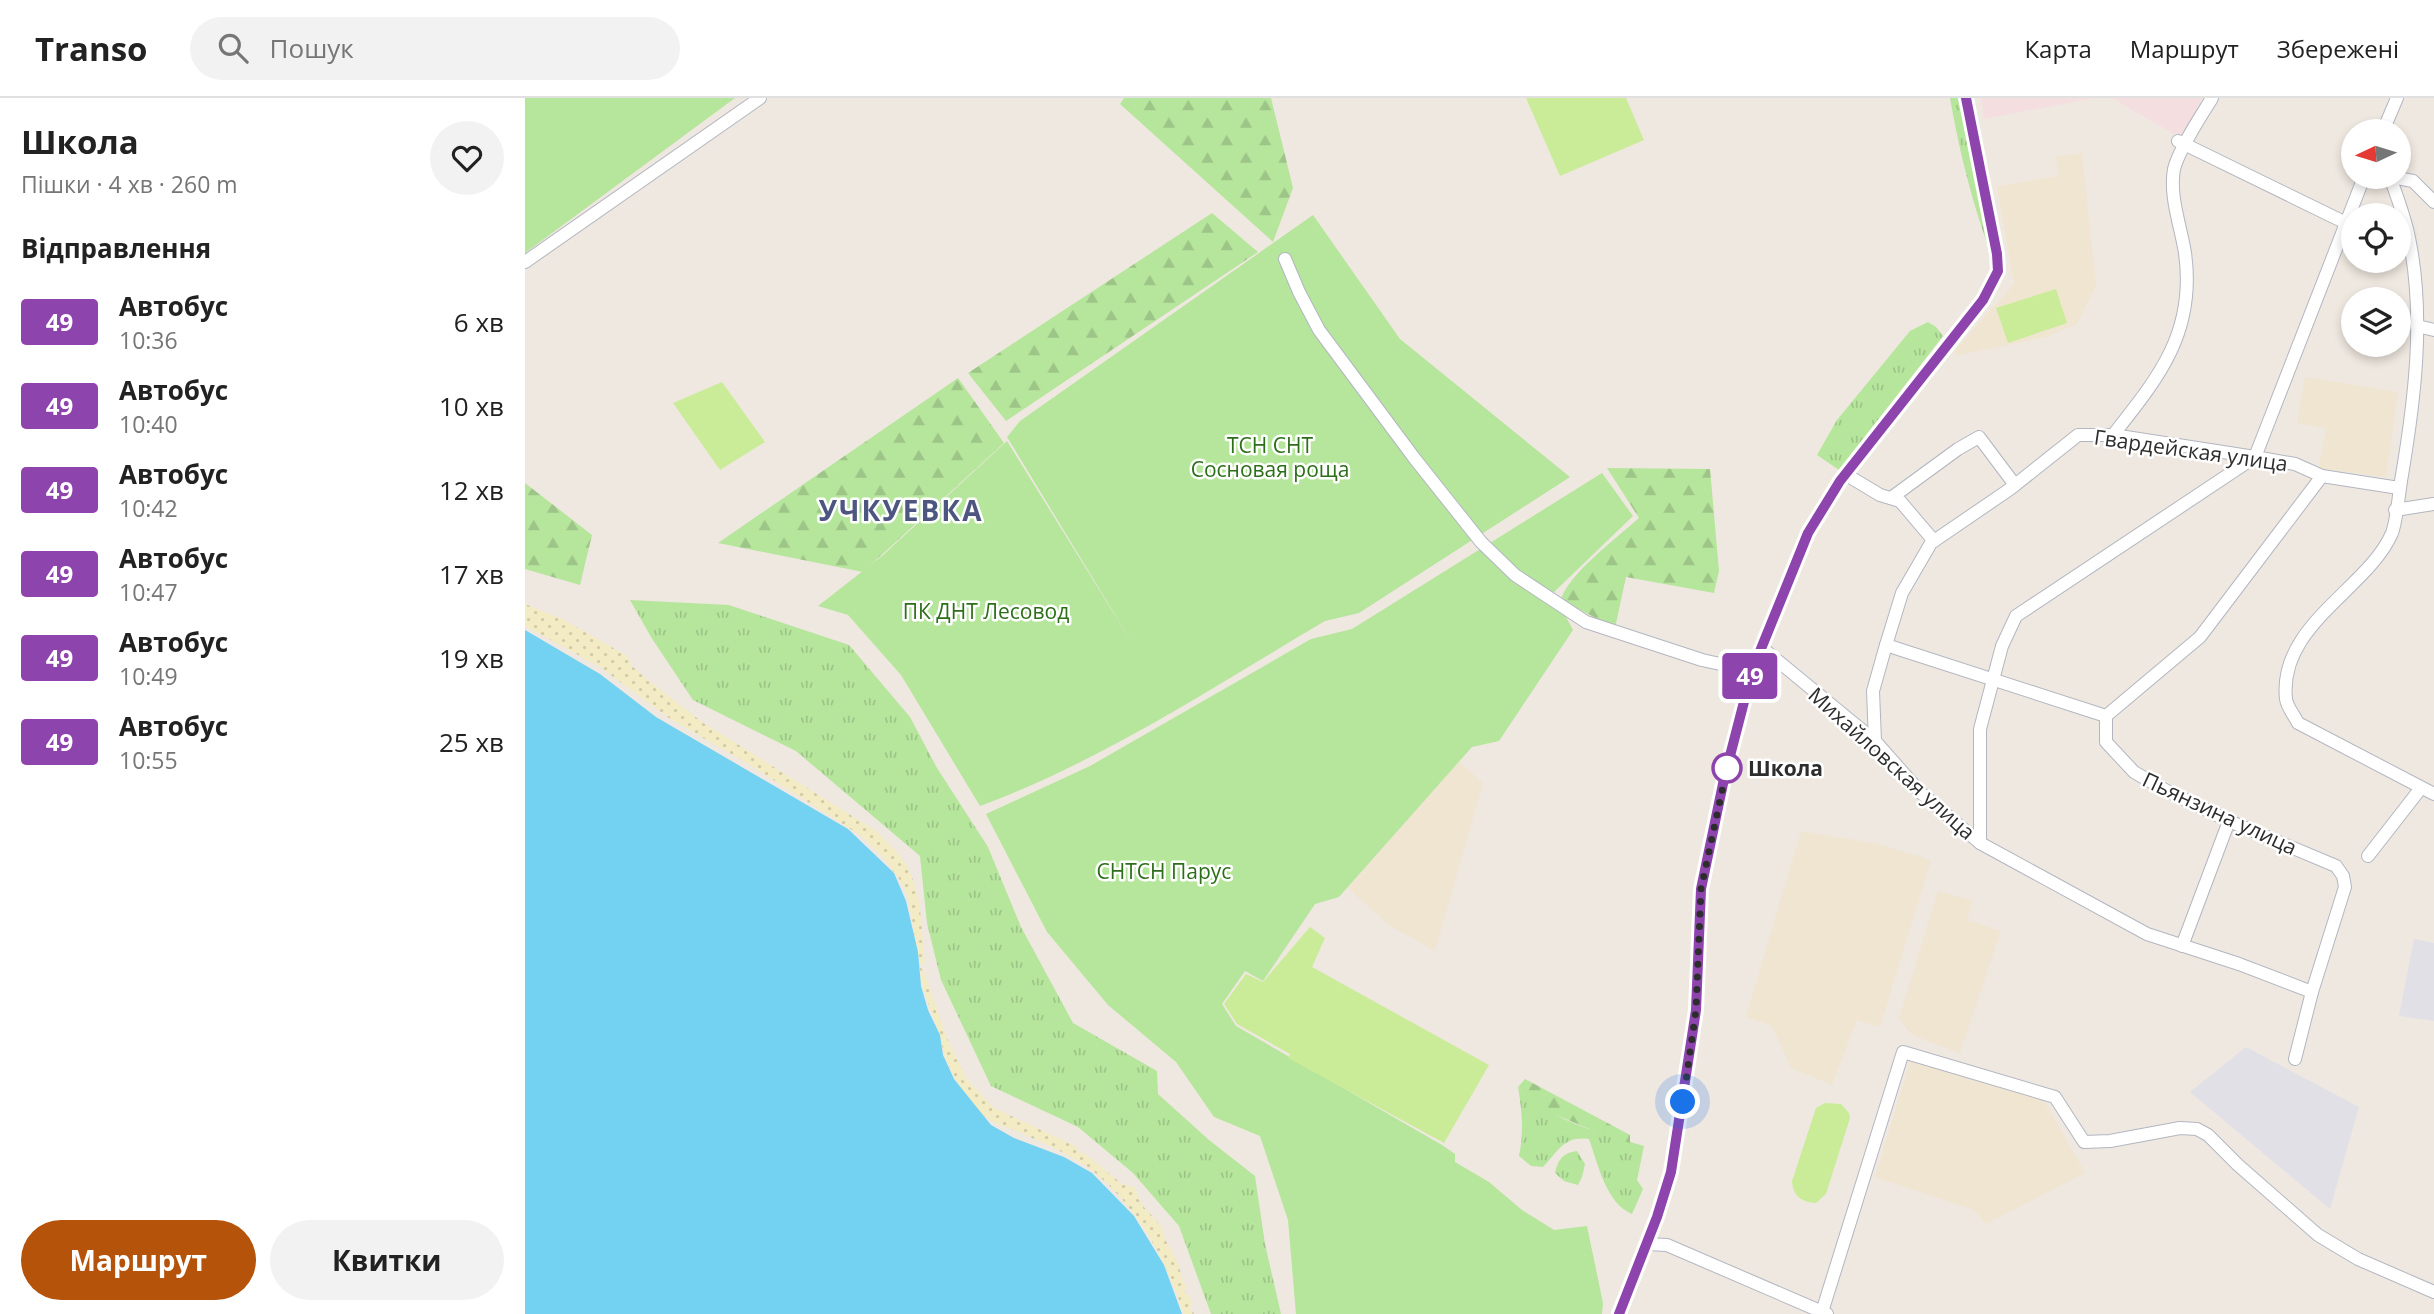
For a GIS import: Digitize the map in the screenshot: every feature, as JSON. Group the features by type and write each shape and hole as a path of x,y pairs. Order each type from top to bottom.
{"street":[{"path":"525,262 760,98"},
{"path":"1619,1314 1671,1172 1696,1010 1701,889 1724,779 1752,671 1808,533 1845,474 1983,300 1998,271 1992,221 1966,98"},
{"path":"2113,435 2159,375 2175,344 2183,320 2188,281 2174,196 2174,168 2182,143 2212,98"},
{"path":"2388,119 2397,98"},
{"path":"2182,143 2341,221"},
{"path":"2411,181 2434,202"},
{"path":"2395,189 2409,236 2416,279 2417,326 2408,437 2392,532 2371,565 2332,603 2309,631 2294,656 2287,681 2286,701 2298,723 2434,794"},
{"path":"1980,843 1980,729 2001,646 2016,617 2255,457 2341,236"},
{"path":"1285,259 1319,330 1481,542 1515,575 1586,622 1702,660 1752,671"},
{"path":"2417,326 2434,330"},
{"name":"Гвардейская улица","path":"1875,741 1873,691 1886,645 1902,593 1934,541 2015,485 2078,435 2113,435 2255,457 2295,464 2322,476 2399,488"},
{"path":"1891,498 1958,449 1979,437 2015,485"},
{"path":"1845,474 1880,495 1900,501 1934,541"},
{"path":"1886,645 2106,716 2200,637 2322,476"},
{"path":"2395,510 2434,504"},
{"name":"Михайловская улица","path":"1762,647 1875,741 1921,793 1980,843 2147,934 2239,964 2312,992"},
{"name":"Пьянзина улица","path":"2106,716 2106,742 2134,772 2229,821 2336,866 2343,876 2345,887 2312,992"},
{"path":"2368,856 2421,788"},
{"path":"2182,946 2229,821"},
{"path":"2295,1059 2312,992"},
{"path":"1646,1244 1667,1245 1825,1313 1903,1052 2055,1097 2084,1142 2110,1141 2180,1128 2197,1129 2208,1135 2318,1235 2358,1259 2434,1293"}],"shaded area":[{"path":"1981,98 2095,98 1984,119"},
{"path":"2112,98 2202,98 2181,138"},
{"path":"2082,153 2096,286 2077,324 2046,337 1955,356 1956,349 2014,284 1997,186 2058,176 2056,157"},
{"path":"2305,377 2398,392 2386,477 2319,468 2326,428 2297,423"},
{"path":"1459,762 1483,783 1435,951 1389,925 1348,888"},
{"path":"1801,831 1879,844 1931,860 1880,1027 1857,1020 1832,1085 1791,1068 1772,1026 1746,1017"},
{"path":"1938,891 1973,901 1967,920 2001,931 1960,1053 1912,1035 1899,1018"},
{"path":"2414,939 2434,943 2434,1021 2399,1016"},
{"path":"2246,1047 2359,1107 2330,1209 2190,1092"},
{"path":"1910,1062 2042,1097 2085,1173 1986,1224 1974,1210 1875,1177"}],"green space":[{"path":"525,98 735,98 525,253"},
{"path":"1124,98 1271,98 1293,188 1273,242 1120,104"},
{"path":"1526,98 1626,98 1644,140 1560,176"},
{"path":"1950,98 1964,98 1991,255 1967,178"},
{"path":"1212,213 1258,252 1006,421 968,373"},
{"name":"ТСН СНТ Сосновая роща","path":"1313,215 1400,339 1570,477 1359,613 1325,621 1113,745 1025,788 980,806 901,675 848,615 818,606 882,556 1007,441 1134,646 1007,437 1020,421"},
{"path":"2056,289 2067,323 2008,343 1996,308"},
{"path":"1928,322 1943,336 1839,470 1817,455 1837,420 1910,331"},
{"path":"958,378 1004,443 863,572 718,543"},
{"path":"722,382 765,442 720,470 673,403"},
{"path":"1607,468 1710,469 1719,571 1714,593 1626,577 1615,628 1561,600 1565,590 1583,568 1639,518"},
{"name":"СНТСН Парус","path":"1602,473 1633,516 1553,593 1573,630 1499,741 1472,747 1339,897 1315,904 1263,981 1245,971 1222,1004 1236,1026 1442,1145 1455,1154 1455,1162 1489,1182 1522,1210 1554,1230 1587,1226 1603,1303 1602,1314 1296,1314 1288,1220 1260,1136 1214,1117 1176,1062 1108,1005 1047,932 986,814 1090,766 1311,639 1352,629"},
{"path":"525,483 592,535 580,585 525,569"},
{"path":"630,600 729,605 849,645 910,717 937,768 988,847 1021,927 1073,1023 1157,1071 1158,1094 1209,1140 1255,1176 1265,1244 1281,1314 1211,1314 1179,1226 1133,1173 1078,1127 991,1086 941,980 927,923 920,856 796,751 693,700"},
{"path":"1310,927 1325,938 1312,967 1489,1065 1444,1143 1288,1058 1290,1054 1237,1024 1224,1004 1246,974 1263,982"},
{"path":"1525,1079 1630,1135 1630,1143 1544,1110 1518,1087"},
{"path":"1518,1087 1530,1099 1560,1117 1594,1131 1644,1146 1637,1180 1643,1189 1632,1214 1623,1209 1609,1192 1589,1139 1567,1142 1543,1167 1531,1166 1519,1156 1522,1121"},
{"path":"1825,1103 1841,1104 1850,1118 1826,1194 1816,1203 1802,1200 1796,1194 1792,1181 1816,1108"},
{"path":"1577,1151 1585,1164 1578,1185 1564,1181 1555,1173 1562,1158"}],"sand":[{"path":"525,604 564,620 627,656 633,667 702,722 876,831 908,868 915,885 920,907 925,964 920,964 904,886 883,857 863,837 745,762 669,718 600,667 525,626"},
{"path":"922,967 947,1038 966,1078 994,1108 1075,1146 1080,1153 1084,1153 1122,1184 1134,1187 1143,1206 1162,1227 1165,1239 1178,1263 1187,1288 1184,1290 1193,1304 1189,1307 1194,1314 1184,1314 1169,1274 1149,1237 1125,1202 1110,1187 1085,1165 989,1119 969,1099 956,1080 944,1054 923,986"}],"water":[{"path":"525,630 600,674 656,717 848,829 894,873 906,901 918,952 921,986 928,1010 940,1035 943,1055 954,1079 991,1125 1014,1138 1064,1157 1092,1173 1134,1216 1164,1265 1182,1314 525,1314"}],"bus line":[{"name":"49","path":"1619,1314 1657,1217 1671,1172 1696,1010 1701,889 1724,779 1752,671 1808,533 1840,481 1983,300 1998,271 1992,221 1966,98"}],"place":[{"name":"Школа","path":"1727,768"}],"district":[{"name":"УЧКУЕВКА","path":"901,510"}],"route":[{"path":"1683,1102 1696,1010 1701,889 1727,768"}],"park label":[{"name":"ПК ДНТ Лесовод","path":"986,611"}]}
